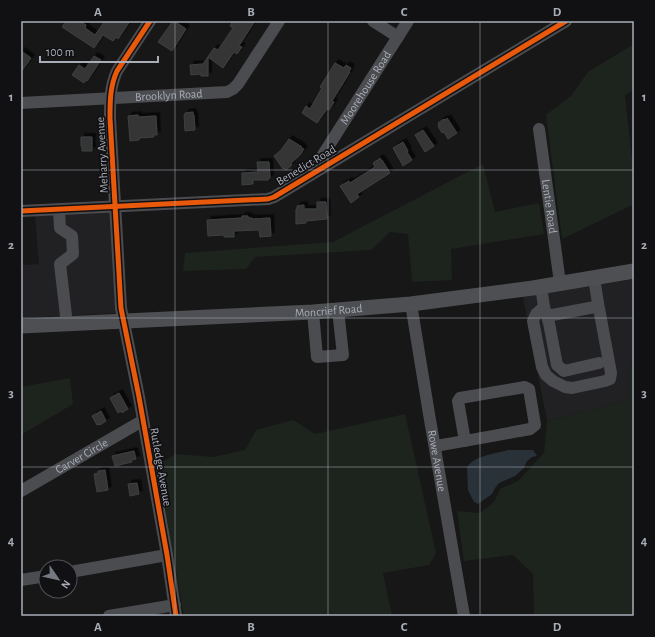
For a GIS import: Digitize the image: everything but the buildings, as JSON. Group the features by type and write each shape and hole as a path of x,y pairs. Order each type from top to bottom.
{"main road":[{"name":"Moncrief Road","path":"21,326 313,312 412,304 634,271"}],"street":[{"name":"Meharry Avenue","path":"124,321 121,308 110,98 117,71 150,21"},
{"name":"Brooklyn Road","path":"21,103 227,92 238,84 279,21"},
{"path":"373,21 398,37"},
{"name":"Moorehouse Road","path":"310,174 408,21"},
{"name":"Benedict Road","path":"21,212 115,206 262,200 274,197 566,21"},
{"name":"Lentie Road","path":"539,129 560,283"},
{"path":"59,210 60,228 72,236 73,254 60,264 67,324"},
{"path":"594,278 611,374 610,379 572,388 565,387 553,381 542,367 533,321 536,314 595,307 598,303"},
{"path":"541,286 557,365 564,371 599,363"},
{"name":"Rowe Avenue","path":"412,304 464,616"},
{"path":"313,312 317,357 343,355 338,310"},
{"name":"Rutledge Avenue","path":"124,321 167,555 175,610"},
{"path":"435,446 465,441 530,429 535,425 529,389 525,387 460,398 458,401 465,441"},
{"name":"Carver Circle","path":"21,491 142,421"},
{"path":"78,571 167,555"},
{"path":"21,580 38,577"},
{"path":"109,616 175,610"}],"shaded area":[{"path":"634,44 634,89 625,95 632,160 634,160 634,204 562,239 546,115 571,96 588,72"},
{"path":"483,164 495,212 539,203 544,234 451,249 452,280 412,282 408,234 390,232 371,250 255,257 246,269 183,271 185,253 333,242"},
{"path":"111,211 117,313 21,318 21,265 39,264 35,215"},
{"path":"634,279 634,357 628,374 629,395 625,401 547,421 523,297"},
{"path":"634,357 634,616 534,616 533,574 513,555 464,561 457,511 480,513 494,502 500,489 518,481 544,453 547,421 625,401 629,395 628,374"},
{"path":"70,378 73,404 21,435 21,387"},
{"path":"405,414 436,553 429,565 383,573 392,616 184,616 157,465 176,454 213,457 245,450 256,430 293,420 315,434"},
{"path":"508,450 533,450 537,456 532,457 527,461 524,468 515,476 499,483 492,494 478,504 474,502 468,490 467,467 480,457"}],"cycle path":[{"path":"150,21 117,71 110,100 110,118 121,308 139,397 167,555 176,616"},
{"path":"21,211 268,199 274,197 566,21"}]}
